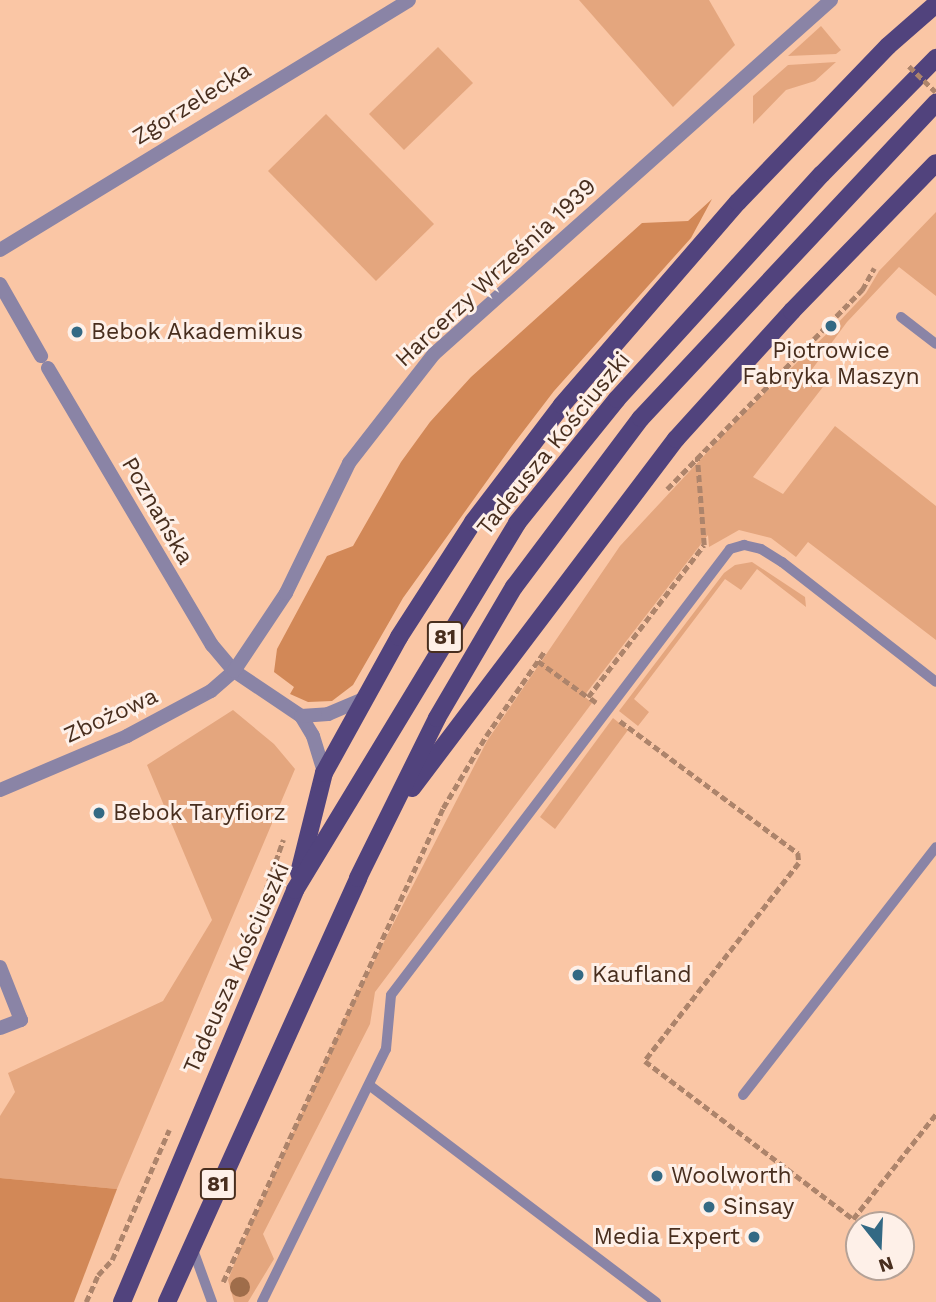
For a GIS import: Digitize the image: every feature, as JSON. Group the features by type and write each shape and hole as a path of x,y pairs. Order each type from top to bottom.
{"main road":[{"path":"295,890 324,773 363,699 472,522 562,405 795,141 936,4"},
{"name":"Tadeusza Kościuszki","path":"122,1302 295,890 517,523 617,399 822,174 936,58"},
{"name":"81","path":"167,1302 191,1245 437,718 514,587 621,443 936,103"},
{"path":"389,818 676,439 792,311 936,163"}],"street":[{"name":"Zgorzelecka","path":"0,250 409,0"},
{"name":"Harcerzy Września 1939","path":"234,671 286,593 349,463 434,354 831,0"},
{"name":"Poznańska","path":"0,284 192,615 234,671"},
{"path":"234,671 301,716 313,736 324,773"},
{"name":"Zbożowa","path":"0,790 127,736 211,691 234,671"},
{"path":"301,716 328,714 363,699"},
{"path":"0,967 21,1020 0,1028"}],"lane":[{"path":"901,317 936,344"},
{"path":"262,1302 386,1049 391,995 708,572 730,549 744,545 761,549 782,562 936,682"},
{"path":"743,1095 936,847"},
{"path":"369,1085 656,1302"},
{"path":"191,1245 212,1302"}],"path":[{"path":"909,66 936,92"},
{"path":"663,493 862,290 874,268"},
{"path":"588,697 704,545 697,456"},
{"path":"226,1291 223,1280 443,808 546,650"},
{"path":"538,661 798,853 799,863 645,1061 853,1219 936,1114"},
{"path":"240,962 287,830"},
{"path":"86,1302 98,1275 112,1260 170,1127"}],"shaded area":[{"path":"579,0 709,0 735,45 673,107"},
{"path":"821,26 841,50 836,54 788,56"},
{"path":"438,47 473,83 404,150 369,114"},
{"path":"836,62 815,81 786,90 753,124 753,96 788,65"},
{"path":"326,114 434,224 376,281 268,171"},
{"path":"712,199 691,238 554,391 512,446 403,598 353,685 332,701 308,702 290,694 294,687 274,672 277,649 327,556 353,546 401,462 430,422 471,377 642,223 688,221"},
{"path":"936,212 936,296 899,267 847,322 810,372 826,383 753,477 783,494 835,426 936,506 936,640 808,542 796,557 771,538 739,530 709,547 708,535 584,696 592,703 375,992 370,1024 263,1234 274,1259 248,1302 234,1302 228,1280 241,1247 347,1014 487,741 620,546 741,416 836,325 866,293 879,271"},
{"path":"752,562 805,597 806,607 757,569 741,590 725,579 634,699 649,712 638,726 619,711 724,573 735,565"},
{"path":"233,710 274,744 295,769 117,1189 0,1178 0,1116 15,1092 8,1073 163,1001 212,920 147,765"},
{"path":"613,718 628,730 555,829 540,817"},
{"path":"0,1178 117,1189 74,1302 0,1302"}],"place":[{"name":"Piotrowice Fabryka Maszyn","path":"831,326"},
{"name":"Bebok Akademikus","path":"77,332"},
{"name":"Bebok Taryfiorz","path":"99,813"},
{"name":"Kaufland","path":"578,975"},
{"name":"Woolworth","path":"657,1176"},
{"name":"Sinsay","path":"709,1207"},
{"name":"Media Expert","path":"754,1237"}]}
